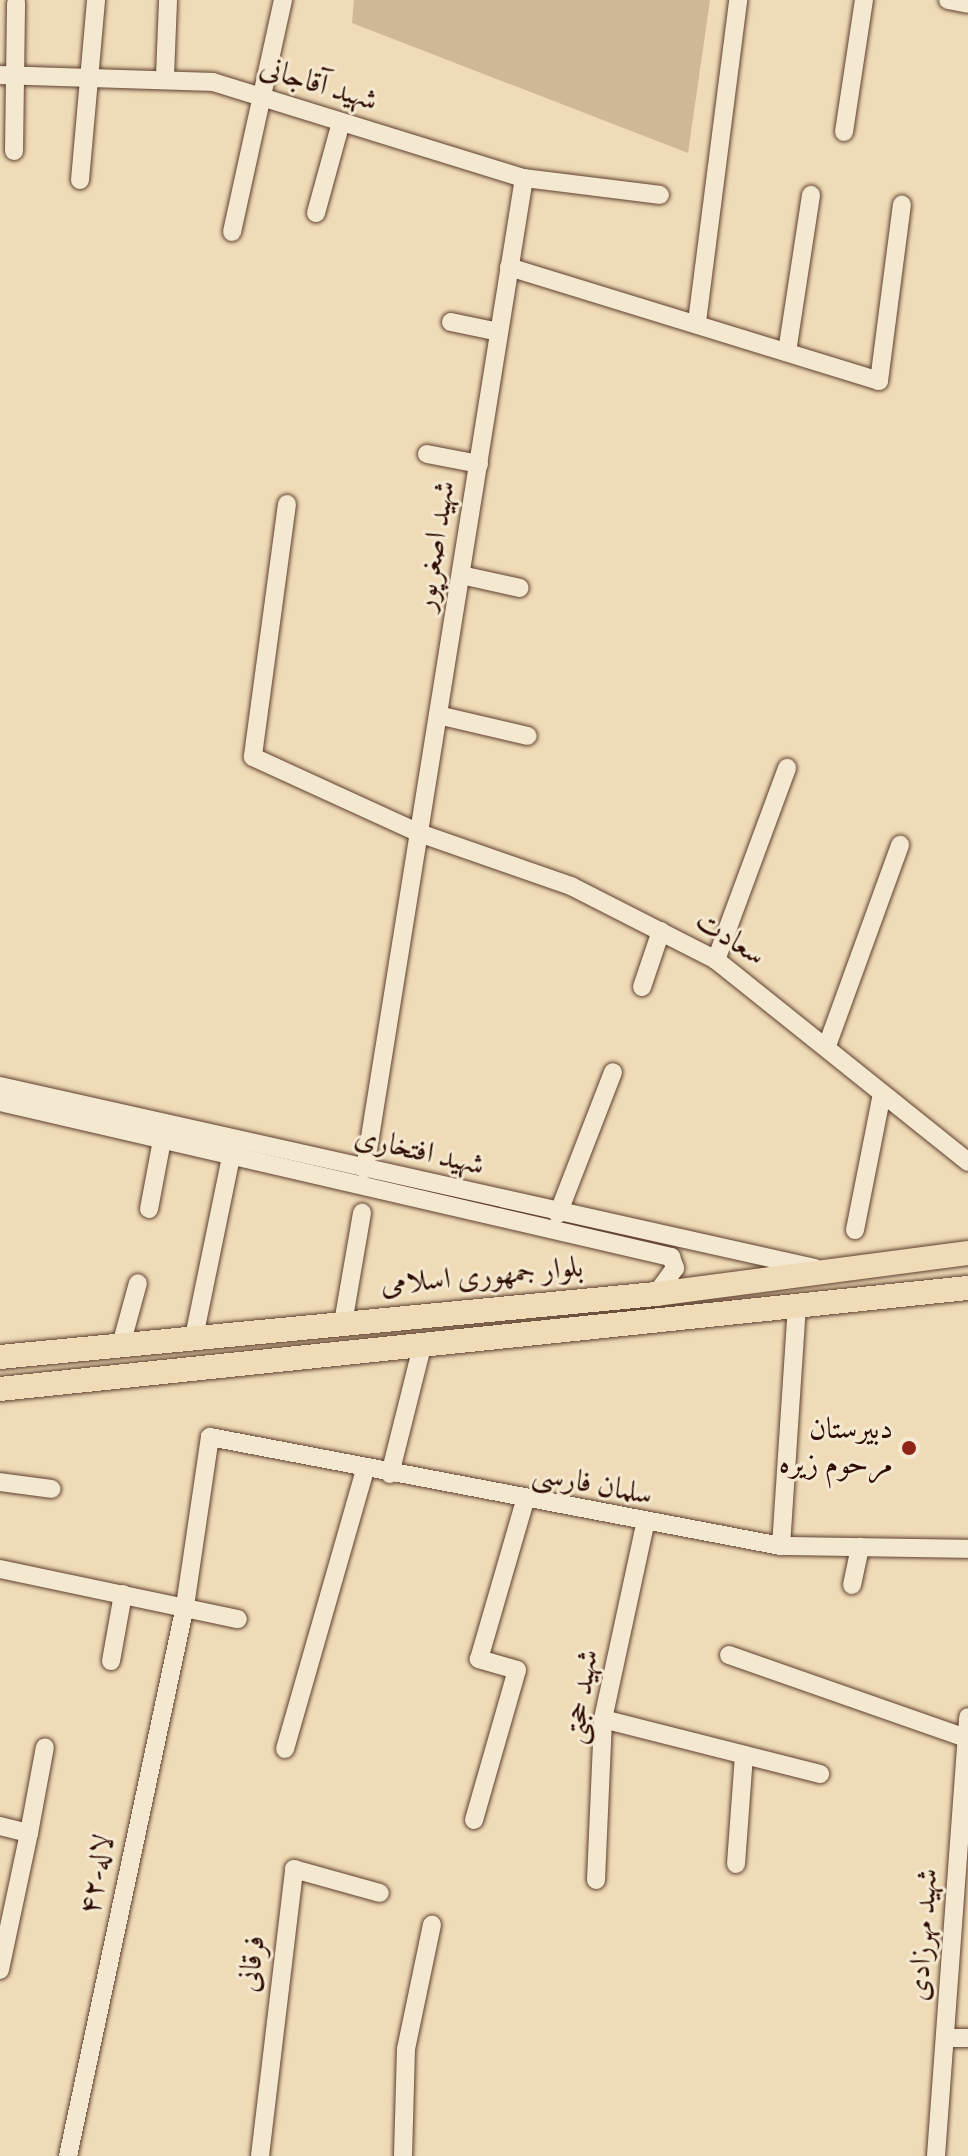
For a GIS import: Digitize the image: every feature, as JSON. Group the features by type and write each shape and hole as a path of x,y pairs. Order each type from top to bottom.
{"main road":[{"name":"بلوار جمهوری اسلامی","path":"0,1357 656,1294 968,1254"},
{"path":"968,1254 960,1272 968,1285"},
{"path":"905,1260 921,1278 906,1295"},
{"name":"بلوار جمهوری اسلامی","path":"0,1389 906,1295 968,1285"}],"street":[{"path":"80,180 96,0"},
{"path":"165,76 168,0"},
{"path":"232,232 283,0"},
{"path":"697,322 738,0"},
{"path":"844,132 864,0"},
{"path":"948,0 968,4"},
{"path":"14,151 8,75 16,3"},
{"name":"شهید آقاجانی","path":"8,75 165,76 262,98 524,178 660,195"},
{"path":"316,213 341,122"},
{"path":"524,178 509,267 697,322 879,381 902,204"},
{"path":"787,352 811,195"},
{"name":"شهید اصغرپور","path":"365,1169 509,267"},
{"path":"451,322 499,332"},
{"path":"427,454 479,464"},
{"name":"سعادت","path":"287,504 253,757 419,833 571,886 716,960 828,1043 881,1099 968,1162"},
{"path":"461,575 520,588"},
{"path":"438,715 528,736"},
{"path":"716,960 787,768"},
{"path":"828,1043 900,845"},
{"path":"642,987 661,931"},
{"path":"558,1214 613,1072"},
{"name":"شهید افتخاری","path":"0,1086 558,1214 657,1245 826,1271"},
{"path":"855,1230 881,1099"},
{"path":"0,1111 0,1102 231,1156 657,1245 671,1257 675,1268 656,1294"},
{"path":"149,1209 162,1140"},
{"path":"194,1337 231,1156"},
{"path":"343,1323 362,1213"},
{"path":"121,1345 138,1283"},
{"path":"781,1546 797,1306"},
{"path":"390,1474 422,1347"},
{"name":"سلمان فارسی","path":"210,1437 645,1525 781,1546 968,1549"},
{"name":"لاله-۴۲","path":"68,2156 185,1606 210,1437"},
{"path":"285,1749 365,1470"},
{"path":"0,1482 52,1489"},
{"path":"474,1820 517,1670 479,1659 525,1501"},
{"name":"شهید حجتی","path":"596,1880 603,1719 645,1525"},
{"path":"852,1585 860,1547"},
{"path":"1,1576 123,1594 238,1619"},
{"path":"111,1661 123,1594"},
{"path":"729,1655 966,1738"},
{"name":"شهید مهرزادی","path":"936,2156 968,1717"},
{"path":"603,1719 820,1774"},
{"path":"0,1970 45,1747"},
{"path":"736,1864 744,1755"},
{"path":"0,1826 29,1833"},
{"name":"فرقانی","path":"260,2156 294,1869 380,1893"},
{"path":"403,2156 406,2049 432,1925"},
{"path":"946,2038 968,2038"}],"shaded area":[{"path":"354,0 710,0 688,153 352,23"}],"place":[{"name":"دبیرستان مرحوم زیره","path":"909,1448"}]}
